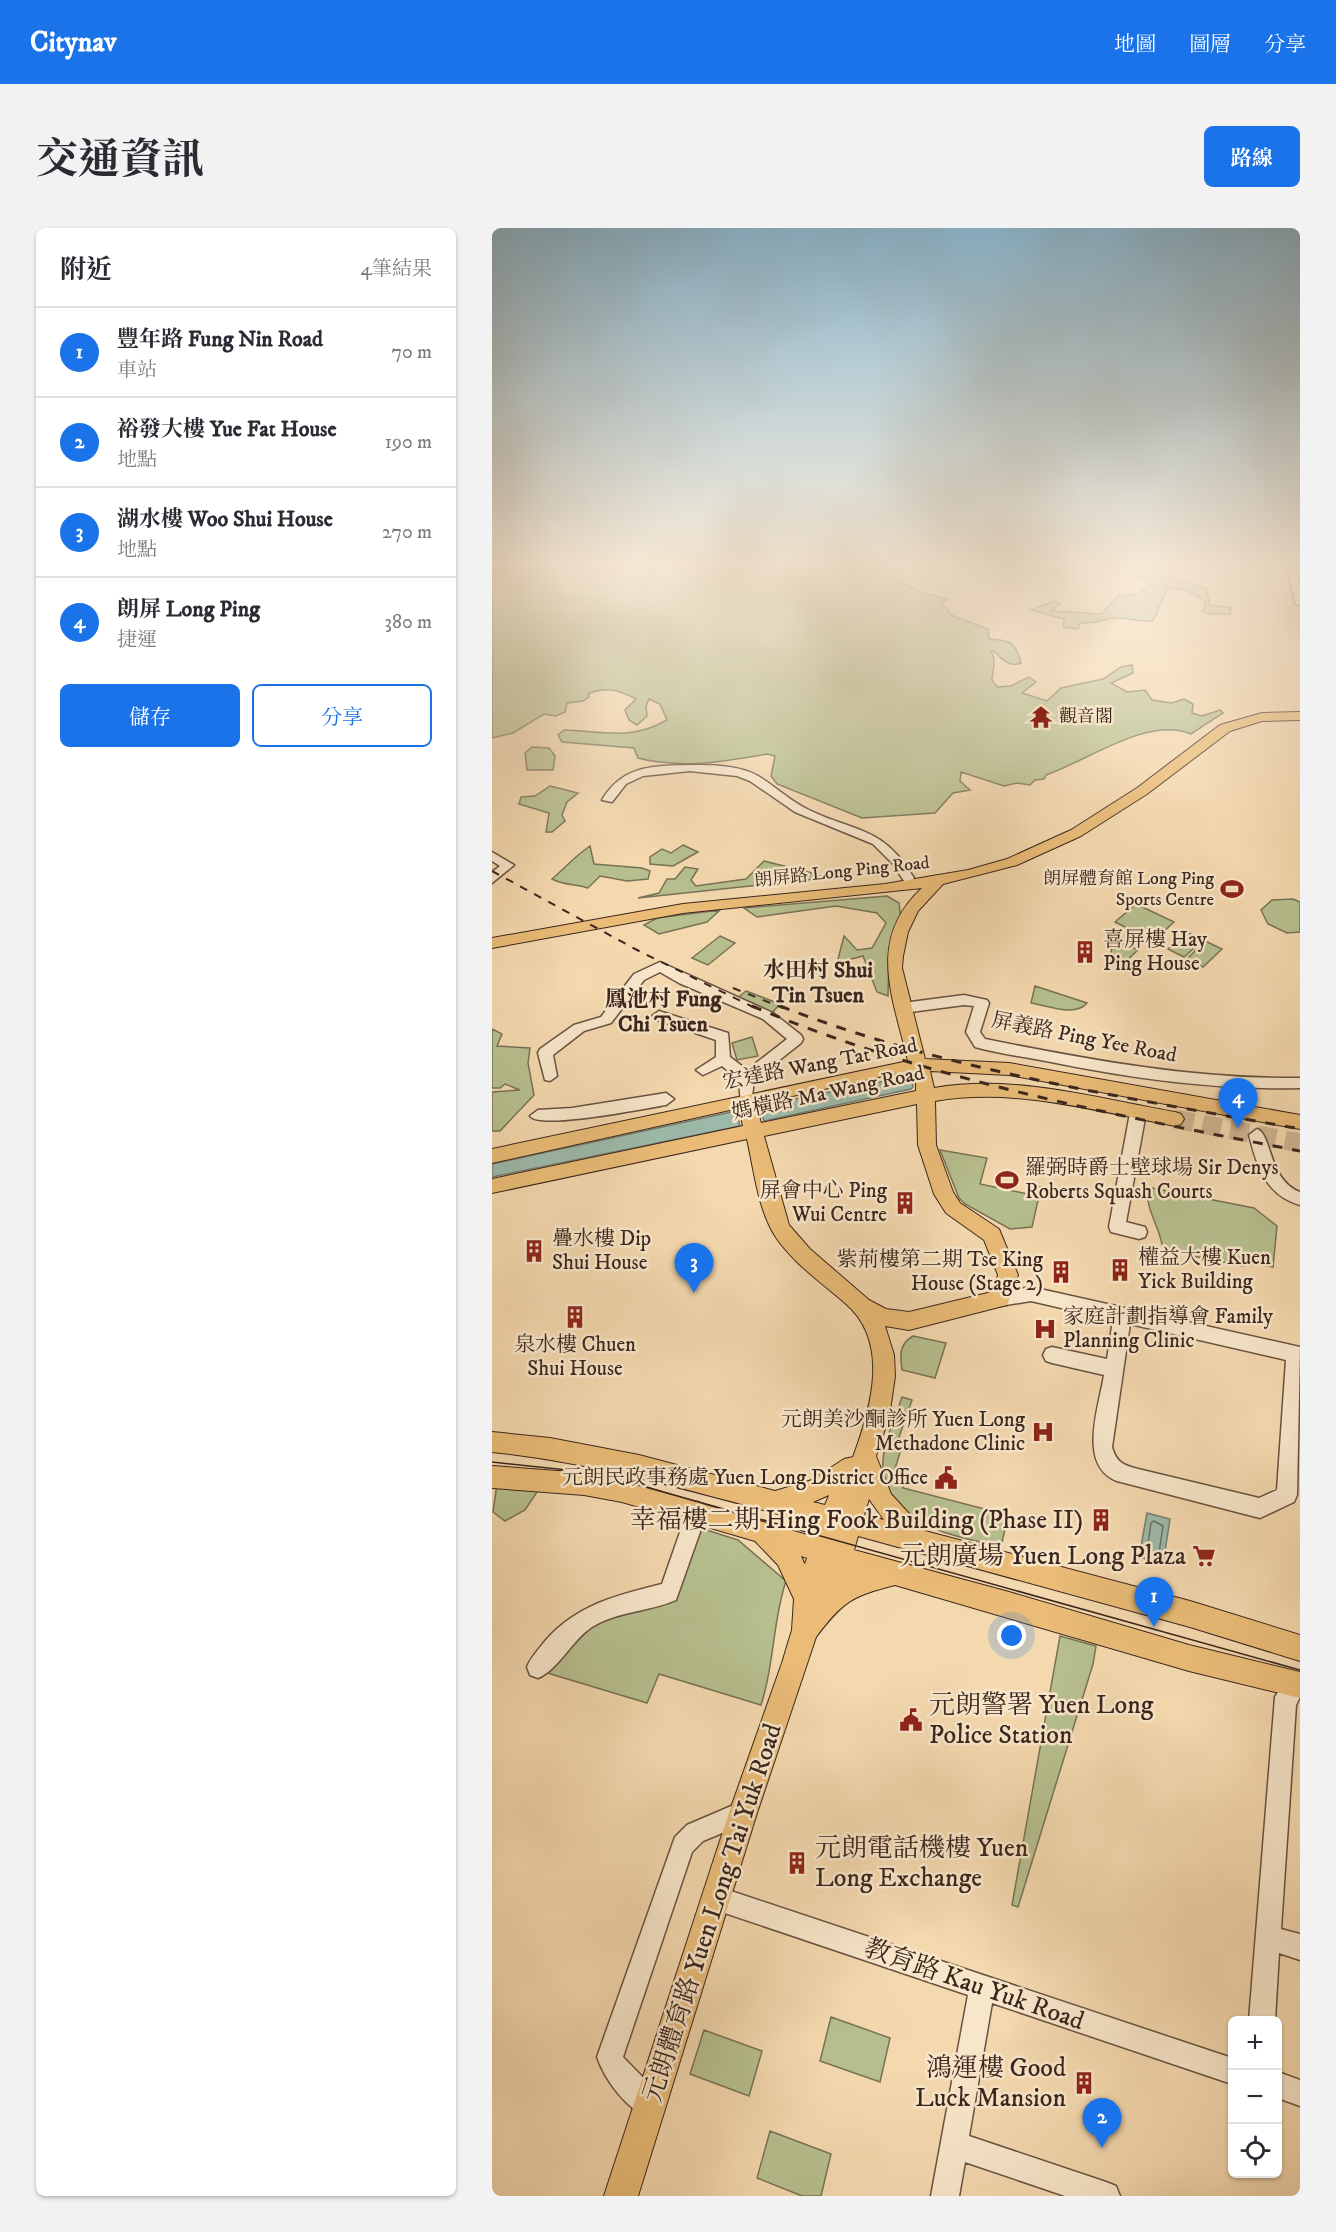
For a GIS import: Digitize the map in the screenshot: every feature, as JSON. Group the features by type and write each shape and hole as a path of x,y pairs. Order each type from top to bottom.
{"main road":[{"name":"朗屏路 Long Ping Road","path":"492,943 631,916 904,883 1019,847 1116,805 1221,720 1257,709 1300,710"},
{"name":"朗屏路 Long Ping Road","path":"492,936 613,913 698,900 948,879 1001,865 1052,846 1240,720 1272,715 1300,716"},
{"path":"1272,715 1300,723"},
{"path":"750,1118 777,1221 784,1235 862,1306 882,1317 909,1321 1000,1299 1008,1275 992,1235 961,1214 948,1202 929,1154 926,1092 917,1068 894,968 895,951 912,909 927,890 948,879"},
{"path":"904,883 912,909"},
{"name":"宏達路 Wang Tat Road","path":"492,1156 576,1138 750,1118 917,1068 1009,1069 1300,1122"},
{"path":"926,1122 943,1104 967,1089"},
{"name":"媽橫路 Ma Wang Road","path":"492,1186 750,1118 926,1092 967,1089 1018,1090 1175,1119"},
{"path":"862,1306 874,1324 884,1355"},
{"path":"772,1503 818,1489 846,1474 864,1459 882,1401 884,1355 893,1333 909,1321"},
{"path":"492,1442 550,1448 597,1457 916,1539 1190,1614 1300,1648"},
{"path":"864,1459 882,1501 916,1539"},
{"name":"元朗體育路 Yuen Long Tai Yuk Road","path":"621,2196 743,1813 842,1520 846,1486 864,1459"},
{"path":"492,1477 602,1487 697,1512 830,1554 1255,1675 1298,1684"},
{"path":"753,1529 776,1544 790,1559 815,1602 880,1574 903,1575"}],"street":[{"path":"608,800 623,781 641,772 662,769 740,773 760,783 777,797 801,810 875,838 894,855 904,883"},
{"path":"492,856 508,865 492,879"},
{"path":"550,1076 545,1053 579,1028 606,1020 639,977 660,966 768,1016 796,1039 747,1078"},
{"name":"屏義路 Ping Yee Road","path":"903,1008 964,1000 982,1003 973,1032 980,1043 1228,1084 1300,1083"},
{"path":"659,1017 723,1037 723,1059"},
{"path":"703,1070 723,1059"},
{"path":"723,1059 747,1078 750,1118"},
{"path":"538,1116 572,1114 666,1099"},
{"path":"1138,1113 1117,1227 1139,1232"},
{"path":"572,1114 576,1138"},
{"path":"1257,1135 1268,1172 1284,1192 1300,1199"},
{"path":"1008,1275 1019,1287 1031,1294 1298,1354 1287,1495 1260,1508 1117,1472 1107,1464 1102,1447 1123,1315"},
{"path":"1000,1299 1031,1294"},
{"path":"1052,1355 1114,1369"},
{"path":"538,1667 568,1632 584,1620 601,1611 669,1593 697,1512"},
{"path":"1255,1675 1275,1696 1284,1722"},
{"path":"1262,2016 1286,1697 1298,1684"},
{"path":"650,2105 614,2068 610,2057 683,1845 695,1833 743,1813"},
{"name":"教育路 Kau Yuk Road","path":"716,1898 1230,2070"},
{"path":"1268,1937 1300,1947"},
{"path":"945,2196 982,1988"},
{"path":"1282,2086 1300,2093"},
{"path":"955,2145 1106,2196"}],"green space":[{"path":"492,657 993,657 992,680 997,687 1011,686 1029,677 1036,682 1022,693 1047,701 1061,688 1103,679 1121,667 1132,665 1133,673 1111,683 1127,692 1145,690 1152,700 1172,703 1184,699 1193,704 1192,713 1202,716 1220,710 1223,713 1191,734 1174,730 1156,731 1118,742 1046,775 1044,779 1035,780 1030,785 1017,783 1004,786 961,772 960,781 970,790 953,793 935,813 862,818 777,784 771,776 775,756 767,754 718,762 671,763 638,758 634,748 562,742 558,735 564,730 629,733 641,731 667,720 660,704 649,699 646,706 647,716 637,725 629,720 625,710 636,699 618,691 601,690 588,694 589,697 583,701 567,703 565,712 556,716 544,714 513,733 492,738"},
{"path":"1000,657 1019,657 1021,663 1006,662"},
{"path":"532,747 549,748 555,756 553,770 527,770 525,753"},
{"path":"550,786 578,793 567,802 562,815 565,821 552,832 546,832 549,813 519,804 521,797 535,796"},
{"path":"683,845 698,852 673,866 650,864 650,857 662,849 671,853"},
{"path":"590,846 594,864 642,868 650,871 648,879 627,881 600,876 588,888 552,879"},
{"path":"764,861 825,878 638,898 659,893 667,879 675,879 685,867 698,869 691,880 696,886 746,879"},
{"path":"887,896 899,903 901,920 889,955 888,996 877,992 863,956 837,963 844,936 857,950 872,948 886,923 877,913 836,906 757,917 744,908"},
{"path":"1293,899 1300,902 1300,932 1287,933 1268,924 1261,910 1272,900"},
{"path":"1136,904 1174,922 1153,941 1115,922"},
{"path":"720,910 707,922 659,934 644,925 657,918"},
{"path":"1187,932 1203,940 1184,957 1168,949"},
{"path":"720,936 735,943 708,965 692,958"},
{"path":"1113,938 1138,950 1127,960 1111,953"},
{"path":"1205,941 1222,949 1203,967 1187,959"},
{"path":"1035,986 1087,1003 1082,1007 1069,1010 1031,1003"},
{"path":"746,991 780,1004 771,1014 736,999"},
{"path":"492,1029 502,1034 497,1046 530,1048 528,1063 534,1095 500,1131 492,1131 492,1092 520,1090 505,1084 500,1088 492,1088"},
{"path":"752,1037 758,1056 737,1060 732,1043"},
{"path":"940,1150 987,1158 980,1184 1028,1194 1030,1186 1041,1187 1032,1227 1010,1229 965,1204 959,1198"},
{"path":"1147,1187 1254,1208 1277,1226 1273,1267 1256,1264 1243,1266 1163,1250 1151,1212"},
{"path":"913,1336 946,1343 935,1378 902,1370 903,1346"},
{"path":"902,1397 912,1400 898,1440 903,1443 894,1472 907,1475 903,1488 1008,1515 1001,1547 927,1526 910,1516 897,1504 887,1489 883,1469 884,1451"},
{"path":"497,1484 539,1489 525,1510 505,1521 493,1512"},
{"path":"697,1527 738,1540 786,1581 761,1705 659,1674 647,1703 541,1671 574,1634 673,1590"},
{"path":"1060,1636 1096,1646 1093,1664 1018,1907 1012,1905"},
{"path":"831,2017 890,2038 880,2082 820,2061"},
{"path":"704,2030 762,2051 749,2096 690,2074"},
{"path":"770,2131 831,2154 821,2196 802,2196 757,2178"}],"water":[{"path":"904,1077 912,1079 911,1089 764,1121 761,1111 770,1104"},
{"path":"736,1111 740,1126 492,1177 492,1164"},
{"path":"1147,1513 1170,1519 1163,1564 1139,1557"}],"tunnel":[{"path":"1175,1119 1300,1143"}],"tram line":[{"path":"492,1462 567,1470 631,1483 1300,1670"}],"railway":[{"path":"492,871 637,950 755,1008"},
{"path":"733,988 783,1008"},
{"path":"752,1006 818,1032 953,1075 1091,1109 1300,1151"},
{"path":"780,1006 843,1029 971,1065 1102,1093 1300,1129"}],"place":[{"name":"觀音閣","path":"1041,717"},
{"name":"朗屏體育館 Long Ping Sports Centre","path":"1232,889"},
{"name":"喜屏樓 Hay Ping House","path":"1085,952"},
{"name":"朗屏 Long Ping","path":"1238,1128"},
{"name":"羅弼時爵士壁球場 Sir Denys Roberts Squash Courts","path":"1007,1180"},
{"name":"屏會中心 Ping Wui Centre","path":"905,1203"},
{"name":"疊水樓 Dip Shui House","path":"534,1251"},
{"name":"權益大樓 Kuen Yick Building","path":"1120,1270"},
{"name":"紫荊樓第二期 Tse King House (Stage 2)","path":"1061,1272"},
{"name":"湖水樓 Woo Shui House","path":"694,1293"},
{"name":"泉水樓 Chuen Shui House","path":"575,1317"},
{"name":"家庭計劃指導會 Family Planning Clinic","path":"1045,1329"},
{"name":"元朗美沙酮診所 Yuen Long Methadone Clinic","path":"1043,1432"},
{"name":"元朗民政事務處 Yuen Long District Office","path":"946,1478"},
{"name":"幸福樓二期 Hing Fook Building (Phase II)","path":"1101,1520"},
{"name":"元朗廣場 Yuen Long Plaza","path":"1204,1556"},
{"name":"豐年路 Fung Nin Road","path":"1154,1627"},
{"name":"元朗警署 Yuen Long Police Station","path":"911,1720"},
{"name":"元朗電話機樓 Yuen Long Exchange","path":"797,1863"},
{"name":"鴻運樓 Good Luck Mansion","path":"1084,2083"},
{"name":"裕發大樓 Yue Fat House","path":"1102,2148"}],"district":[{"name":"水田村 Shui Tin Tsuen","path":"818,982"},
{"name":"鳳池村 Fung Chi Tsuen","path":"663,1012"}]}
